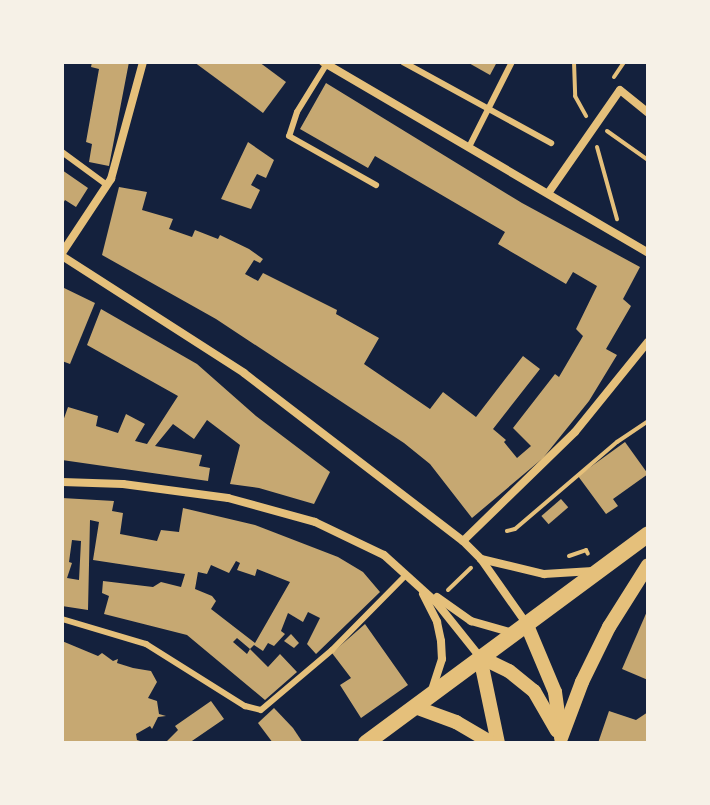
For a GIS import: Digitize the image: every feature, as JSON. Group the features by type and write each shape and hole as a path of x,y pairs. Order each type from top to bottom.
{"main road":[{"path":"366,743 648,534"}],"street":[{"path":"143,62 123,143 107,185 62,254 244,373 463,541 481,559 555,692 560,741"},
{"path":"330,64 648,253"},
{"path":"549,192 620,90 648,113"},
{"path":"463,541 575,432 648,342"},
{"path":"62,482 123,484 228,498 347,535 384,555 406,574 480,657 509,671 534,691 560,741"},
{"path":"481,559 544,574 597,571"},
{"path":"560,741 582,682 609,627 648,565"},
{"path":"419,586 471,621 520,628"},
{"path":"419,586 437,622 441,641 442,659 429,696"},
{"path":"480,657 495,743"},
{"path":"415,707 456,722 495,743"}],"lane":[{"path":"403,62 551,143"},
{"path":"469,147 512,62"},
{"path":"330,64 297,112 289,136 376,185"},
{"path":"62,152 107,185"},
{"path":"62,619 146,644 245,706 261,710 332,650 406,574"}],"path":[{"path":"587,117 648,160"},
{"path":"507,531 515,529 617,442 647,421"}],"building":[{"path":"92,62 129,62 109,166 89,162 92,144 86,142 99,69 91,67"},
{"path":"194,62 259,62 286,82 263,113"},
{"path":"467,62 497,62 490,75"},
{"path":"326,83 522,203 640,267 623,299 631,306 606,349 617,355 589,401 543,458 472,518 430,464 404,443 216,319 102,255 119,187 147,192 142,210 173,219 169,229 192,237 195,230 218,239 220,235 249,249 263,259 260,263 254,260 245,274 258,281 263,273 337,310 336,314 379,338 364,364 430,409 443,392 476,417 523,356 540,369 493,429 506,440 504,442 517,458 531,446 513,428 555,374 559,377 583,336 576,329 597,286 573,272 566,284 498,244 505,232 375,156 368,168 300,129"},
{"path":"248,142 274,160 266,178 257,174 251,185 260,190 251,209 221,199"},
{"path":"62,170 88,188 76,207 65,200 62,205"},
{"path":"62,287 95,303 70,364 62,361"},
{"path":"101,309 197,364 256,416 330,472 314,504 259,488 230,484 240,445 207,420 194,439 173,424 155,446 202,455 199,466 210,468 208,481 62,460 62,424 68,407 98,416 96,426 118,433 126,414 145,424 135,441 147,444 178,396 87,345"},
{"path":"625,442 648,474 613,499 618,506 606,514 578,476"},
{"path":"62,498 114,501 112,511 123,513 120,534 157,541 161,530 179,532 183,508 255,525 338,557 363,572 380,592 316,654 307,644 320,618 308,612 303,622 288,613 281,631 285,634 274,646 268,643 263,651 254,645 250,649 268,667 280,654 297,672 265,700 187,635 104,614 109,596 102,593 103,581 153,587 161,582 181,587 185,574 93,560 99,522 90,520 88,610 62,606","holes":["72,540 81,541 79,580 67,578 72,563 69,562","236,561 240,563 237,570 255,576 257,569 290,582 255,643 211,609 216,601 212,596 195,589 198,572 207,574 211,565 229,573","237,638 250,649 247,654 233,642"]},
{"path":"561,499 568,507 549,524 541,516"},
{"path":"648,609 648,680 622,669"},
{"path":"365,624 408,685 361,718 340,685 351,678 332,653"},
{"path":"291,634 299,643 294,648 284,641"},
{"path":"62,641 98,656 102,653 113,661 118,659 117,663 151,671 157,682 148,698 157,701 159,714 166,716 158,717 152,729 150,726 136,734 137,740 147,743 62,743"},
{"path":"211,701 224,719 189,743 165,743 178,730 175,726"},
{"path":"274,708 303,743 273,743 258,723"},
{"path":"609,711 636,720 648,712 648,743 598,743"}]}
